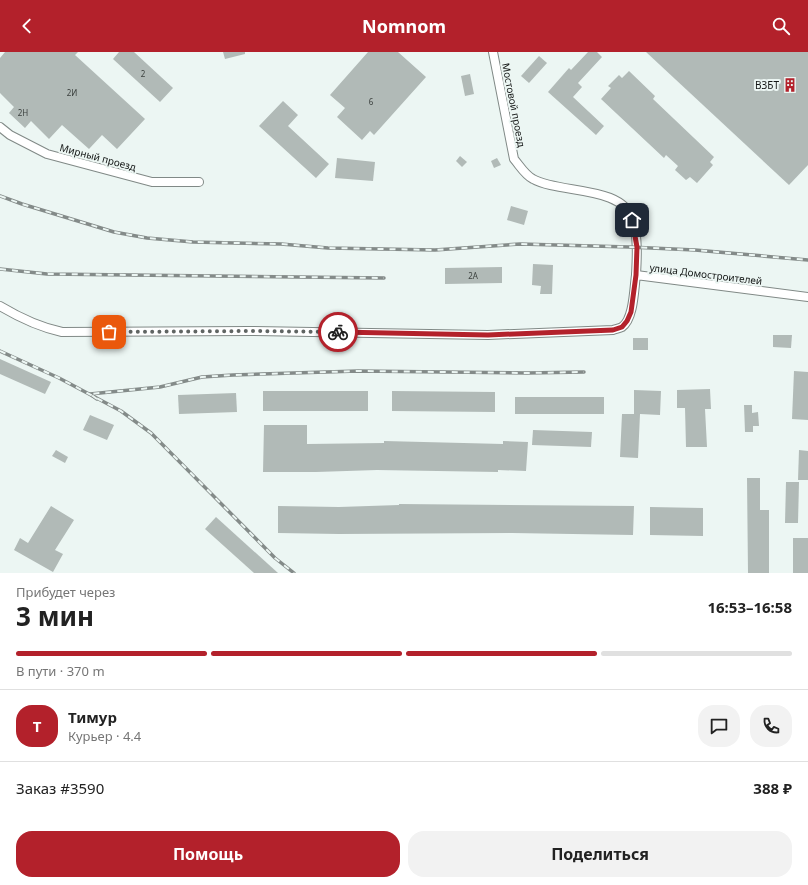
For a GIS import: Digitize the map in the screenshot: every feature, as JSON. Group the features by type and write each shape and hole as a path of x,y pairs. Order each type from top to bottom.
{"street":[{"name":"Мостовой проезд","path":"493,52 514,159 532,178 550,186 600,195 624,206 632,220 636,240 636,275"},
{"name":"Мирный проезд","path":"0,127 10,135 47,154 152,182 199,182"},
{"name":"улица Домостроителей","path":"0,306 24,320 44,329 62,332 250,331 488,335 613,330 622,327 631,312 636,275 808,297"}],"building":[{"path":"5,52 78,52 75,55 145,119 117,149 102,135 89,149 62,125 49,139 31,121 25,128 9,113 14,107 0,93 0,58"},
{"path":"119,52 134,52 173,88 160,102 113,59"},
{"path":"223,52 245,52 245,54 225,59"},
{"path":"368,52 398,52 426,77 374,135 370,131 362,140 337,117 345,108 330,95"},
{"path":"588,52 597,52 602,57 578,83 582,87 573,97 604,126 596,135 548,92 569,68 571,70"},
{"path":"646,52 808,52 808,165 789,185"},
{"path":"539,56 547,63 529,83 521,76"},
{"path":"629,71 655,96 653,99 714,157 710,162 713,165 697,183 690,177 686,180 675,170 678,166 666,155 664,158 601,99 611,88 608,86 619,75 622,78"},
{"path":"470,74 474,94 465,96 461,76"},
{"path":"283,101 298,115 288,126 329,164 316,178 259,126"},
{"path":"460,156 467,162 462,167 456,161"},
{"path":"337,158 375,162 373,181 335,178"},
{"path":"497,158 501,165 494,168 491,161"},
{"path":"511,206 528,211 524,225 507,220"},
{"path":"533,264 553,265 552,294 540,294 541,286 532,285"},
{"path":"502,267 502,283 445,284 445,268"},
{"path":"773,335 792,335 791,348 773,347"},
{"path":"633,338 648,338 648,350 633,350"},
{"path":"0,359 51,382 45,394 0,374"},
{"path":"794,371 808,372 808,420 792,419"},
{"path":"710,389 711,409 705,409 707,447 686,447 685,408 677,408 677,390"},
{"path":"634,390 661,391 660,415 640,414 638,458 620,457 622,414 634,414"},
{"path":"263,391 368,391 368,411 263,411"},
{"path":"392,391 495,392 495,412 392,411"},
{"path":"236,393 237,412 179,414 178,395"},
{"path":"515,397 604,397 604,414 515,414"},
{"path":"744,405 752,405 752,413 758,412 759,426 753,426 753,432 745,432"},
{"path":"90,415 114,425 107,440 83,430"},
{"path":"264,425 307,425 307,444 384,443 384,441 503,444 503,441 528,442 526,471 377,470 263,472"},
{"path":"533,430 592,432 591,447 532,445"},
{"path":"56,450 68,457 65,463 52,456"},
{"path":"799,450 808,451 808,480 798,480"},
{"path":"747,478 760,478 760,510 769,510 769,573 748,573"},
{"path":"786,482 799,482 798,523 785,523"},
{"path":"399,504 634,506 633,535 512,533 278,533 278,506 339,507"},
{"path":"51,506 74,520 55,550 63,554 53,572 14,550 20,538 28,543"},
{"path":"650,507 703,508 703,536 650,535"},
{"path":"216,517 278,573 254,573 205,529"},
{"path":"793,538 808,538 808,573 793,573"}],"railway":[{"path":"0,196 114,232 147,238 193,242 281,244 328,248 435,250 520,244 629,247 695,250 808,260"},
{"path":"0,269 47,274 384,278"},
{"path":"0,351 59,378 121,411 151,433 275,558 294,573"},
{"path":"97,399 90,394 160,387 202,377 233,375 358,371 527,373 584,372"}],"way so far":[{"path":"109,332 338,332"}],"place":[{"name":"ВЗБТ","path":"790,85"}],"route":[{"path":"338,332 488,335 613,330 622,327 627,321 631,312 636,275 637,247 632,220"}]}
